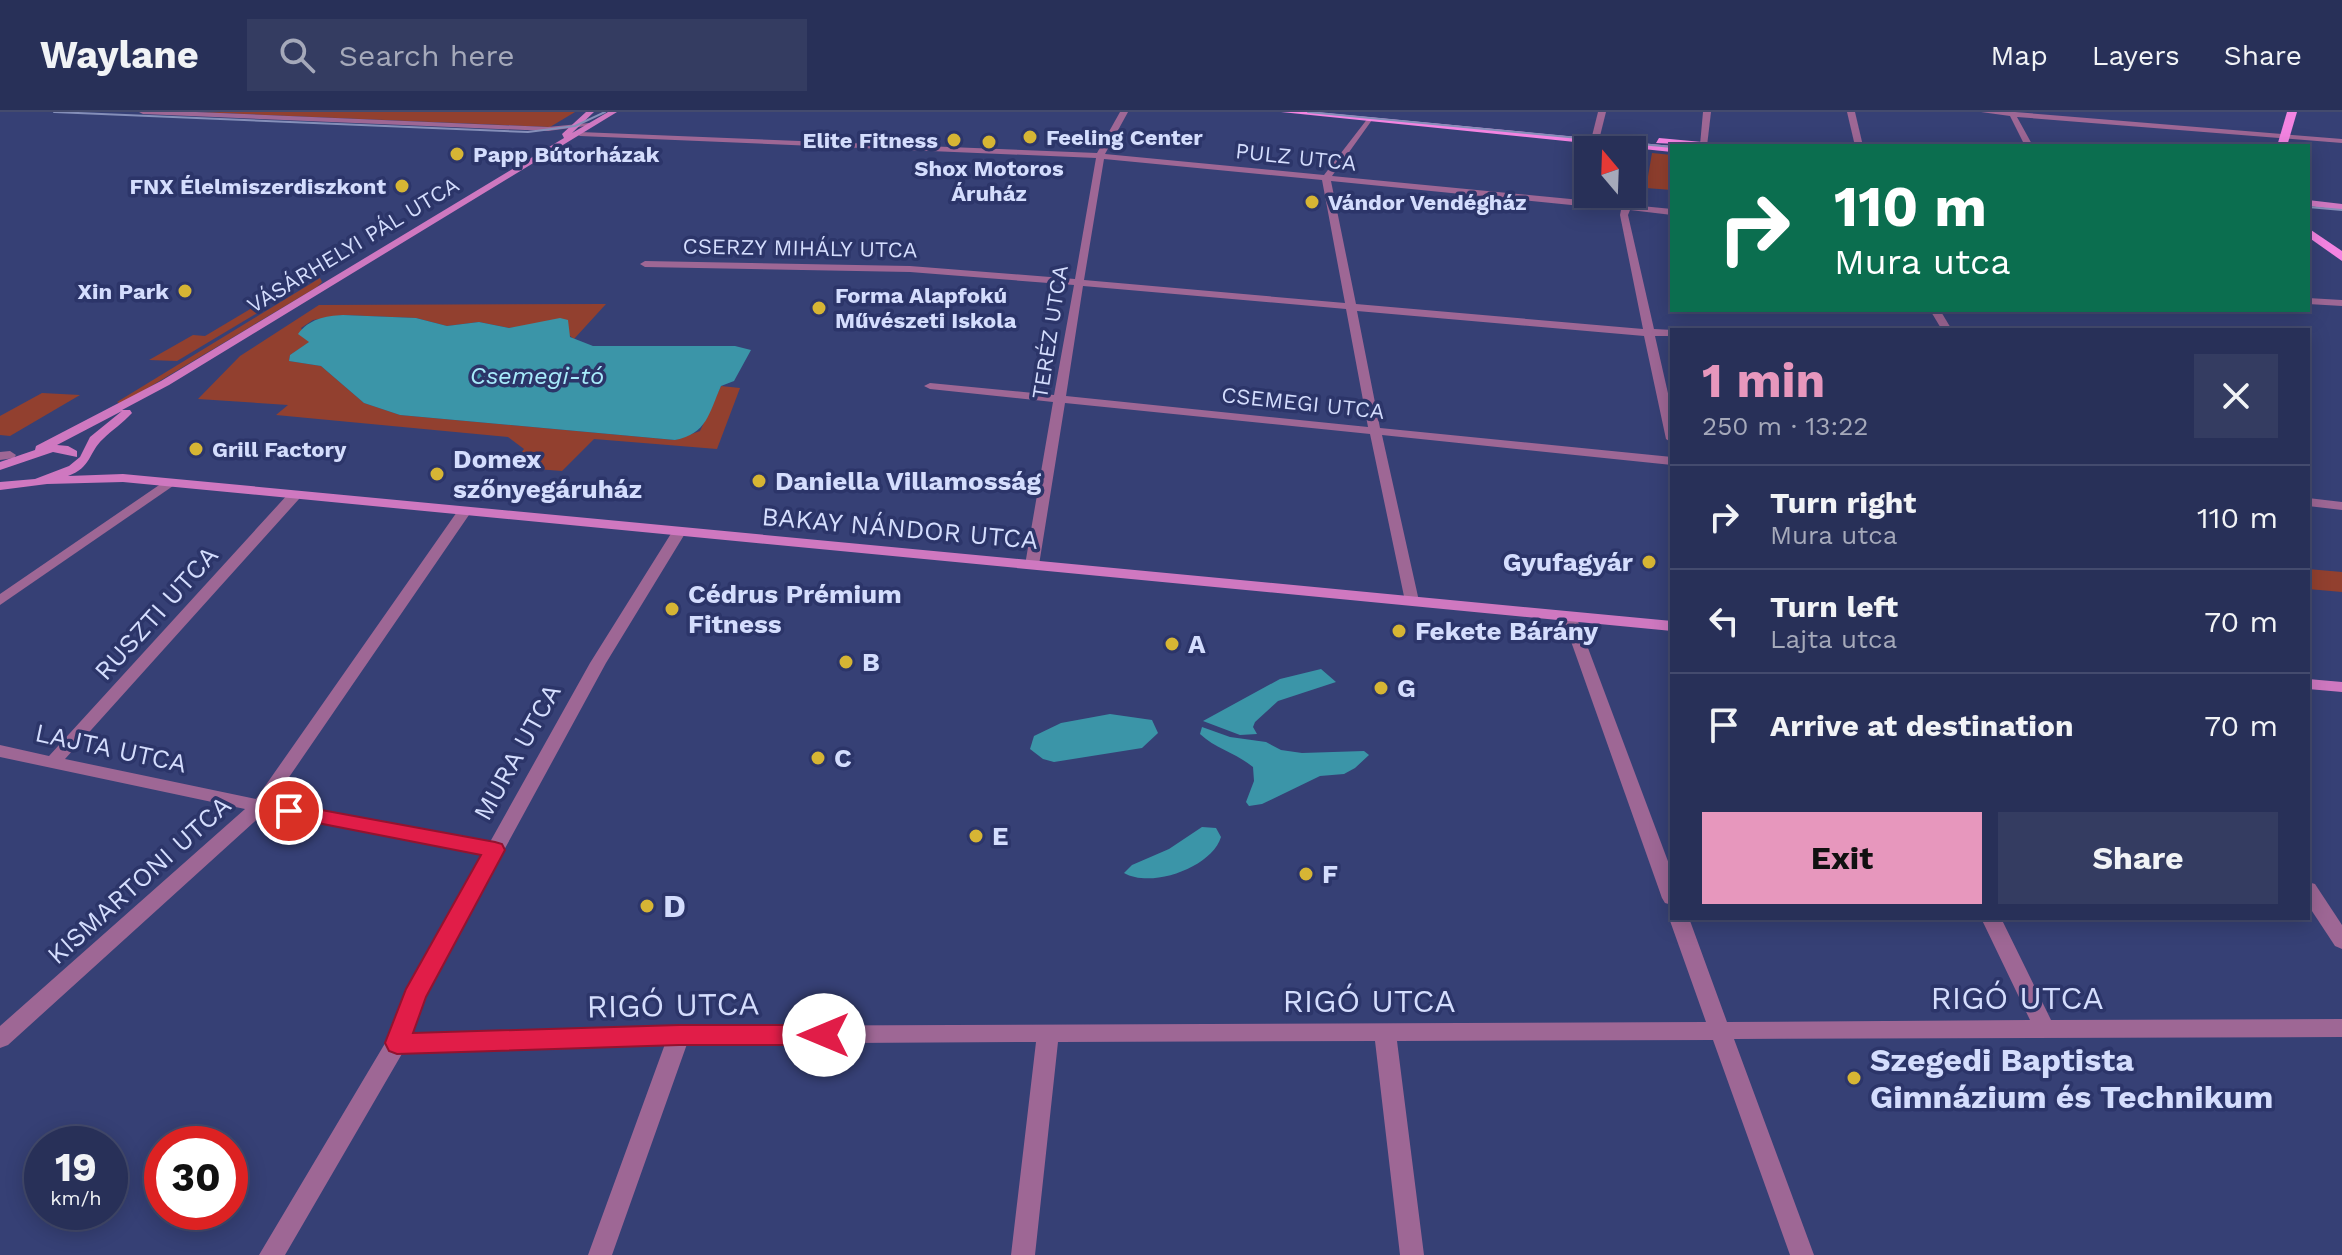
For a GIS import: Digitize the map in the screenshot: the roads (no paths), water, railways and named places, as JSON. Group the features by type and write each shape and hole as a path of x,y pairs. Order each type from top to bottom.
{"main road":[{"path":"1286,112 1371,115 1596,136"},
{"path":"1344,112 1574,136"},
{"path":"2283,141 2292,112"},
{"path":"1646,143 1672,144"},
{"path":"1646,144 1670,149"},
{"path":"2310,233 2342,257"}],"street":[{"path":"143,112 568,130 596,123"},
{"path":"562,141 568,130 590,112"},
{"name":"VÁSÁRHELYI PÁL UTCA","path":"2,459 47,448 105,422 613,112"},
{"name":"TERÉZ UTCA","path":"1032,565 1100,156 1124,112"},
{"path":"1596,136 1602,112"},
{"path":"1704,144 1707,112"},
{"path":"1851,112 1859,144"},
{"path":"1985,112 2283,141 2342,141"},
{"path":"2011,113 2028,144"},
{"path":"1371,115 1326,178 1412,601"},
{"name":"PULZ UTCA","path":"580,134 1100,156 1574,203"},
{"path":"2310,203 2342,210"},
{"path":"1626,208 1624,215 1664,334 1670,413"},
{"name":"PULZ UTCA","path":"1626,208 1670,212"},
{"path":"2310,209 2342,210"},
{"name":"CSERZY MIHÁLY UTCA","path":"645,264 895,268 1664,334"},
{"path":"2310,301 2342,303"},
{"name":"CSEMEGI UTCA","path":"930,386 1670,461"},
{"name":"VÁSÁRHELYI PÁL UTCA","path":"6,489 49,480 75,460 105,422"},
{"path":"47,448 75,460"},
{"name":"VÁSÁRHELYI PÁL UTCA","path":"6,489 75,460"},
{"name":"BAKAY NÁNDOR UTCA","path":"75,460 123,478"},
{"name":"BAKAY NÁNDOR UTCA","path":"49,480 123,478 1670,626"},
{"path":"0,601 168,483"},
{"name":"RUSZTI UTCA","path":"53,762 294,496"},
{"path":"2310,502 2342,506"},
{"name":"KISMARTONI UTCA","path":"0,1039 260,806 464,512"},
{"name":"MURA UTCA","path":"271,1255 397,1043 414,996 598,663 679,532"},
{"path":"1569,616 1670,893"},
{"path":"2310,684 2342,687"},
{"name":"LAJTA UTCA","path":"0,751 260,806 495,850"},
{"path":"2310,892 2342,941"},
{"path":"1680,920 1802,1255"},
{"path":"1992,920 2045,1029"},
{"name":"RIGÓ UTCA","path":"397,1043 679,1035 2342,1028"},
{"path":"1385,1032 1412,1255"},
{"path":"600,1255 679,1035"},
{"path":"1023,1255 1048,1035"}],"water":[{"name":"Csemegi-tó","path":"343,315 416,318 447,326 479,322 509,328 560,318 568,320 570,337 593,346 735,346 751,350 734,381 721,386 706,421 694,433 675,440 400,415 364,403 321,366 289,361 290,355 309,342 298,334 302,329 318,319"},
{"path":"1321,669 1336,682 1278,701 1255,722 1253,727 1257,734 1240,735 1203,721 1280,679"},
{"path":"1110,714 1152,720 1158,733 1142,748 1054,762 1043,759 1030,749 1034,736 1061,723"},
{"path":"1202,727 1230,737 1266,742 1281,750 1302,753 1364,751 1369,755 1344,774 1320,776 1262,804 1249,806 1246,802 1254,781 1253,767 1206,739 1200,734"},
{"path":"1202,827 1216,828 1221,837 1206,858 1194,866 1165,877 1136,877 1124,873 1132,865 1169,849"}],"tram line":[{"path":"54,112 528,132 575,126 605,112"},
{"path":"1308,112 1670,147"},
{"path":"2310,207 2342,210"}],"place":[{"name":"Feeling Center","path":"1030,137"},
{"name":"Elite Fitness","path":"954,140"},
{"name":"Shox Motoros Áruház","path":"989,142"},
{"name":"Papp Bútorházak","path":"457,154"},
{"name":"FNX Élelmiszerdiszkont","path":"402,186"},
{"name":"Vándor Vendégház","path":"1312,202"},
{"name":"Xin Park","path":"185,291"},
{"name":"Forma Alapfokú Művészeti Iskola","path":"819,308"},
{"name":"Grill Factory","path":"196,449"},
{"name":"Domex szőnyegáruház","path":"437,474"},
{"name":"Daniella Villamosság","path":"759,481"},
{"name":"Gyufagyár","path":"1649,562"},
{"name":"Cédrus Prémium Fitness","path":"672,609"},
{"name":"Fekete Bárány","path":"1399,631"},
{"name":"A","path":"1172,644"},
{"name":"B","path":"846,662"},
{"name":"G","path":"1381,688"},
{"name":"C","path":"818,758"},
{"name":"E","path":"976,836"},
{"name":"F","path":"1306,874"},
{"name":"D","path":"647,906"},
{"name":"Szegedi Baptista Gimnázium és Technikum","path":"1854,1078"}]}
